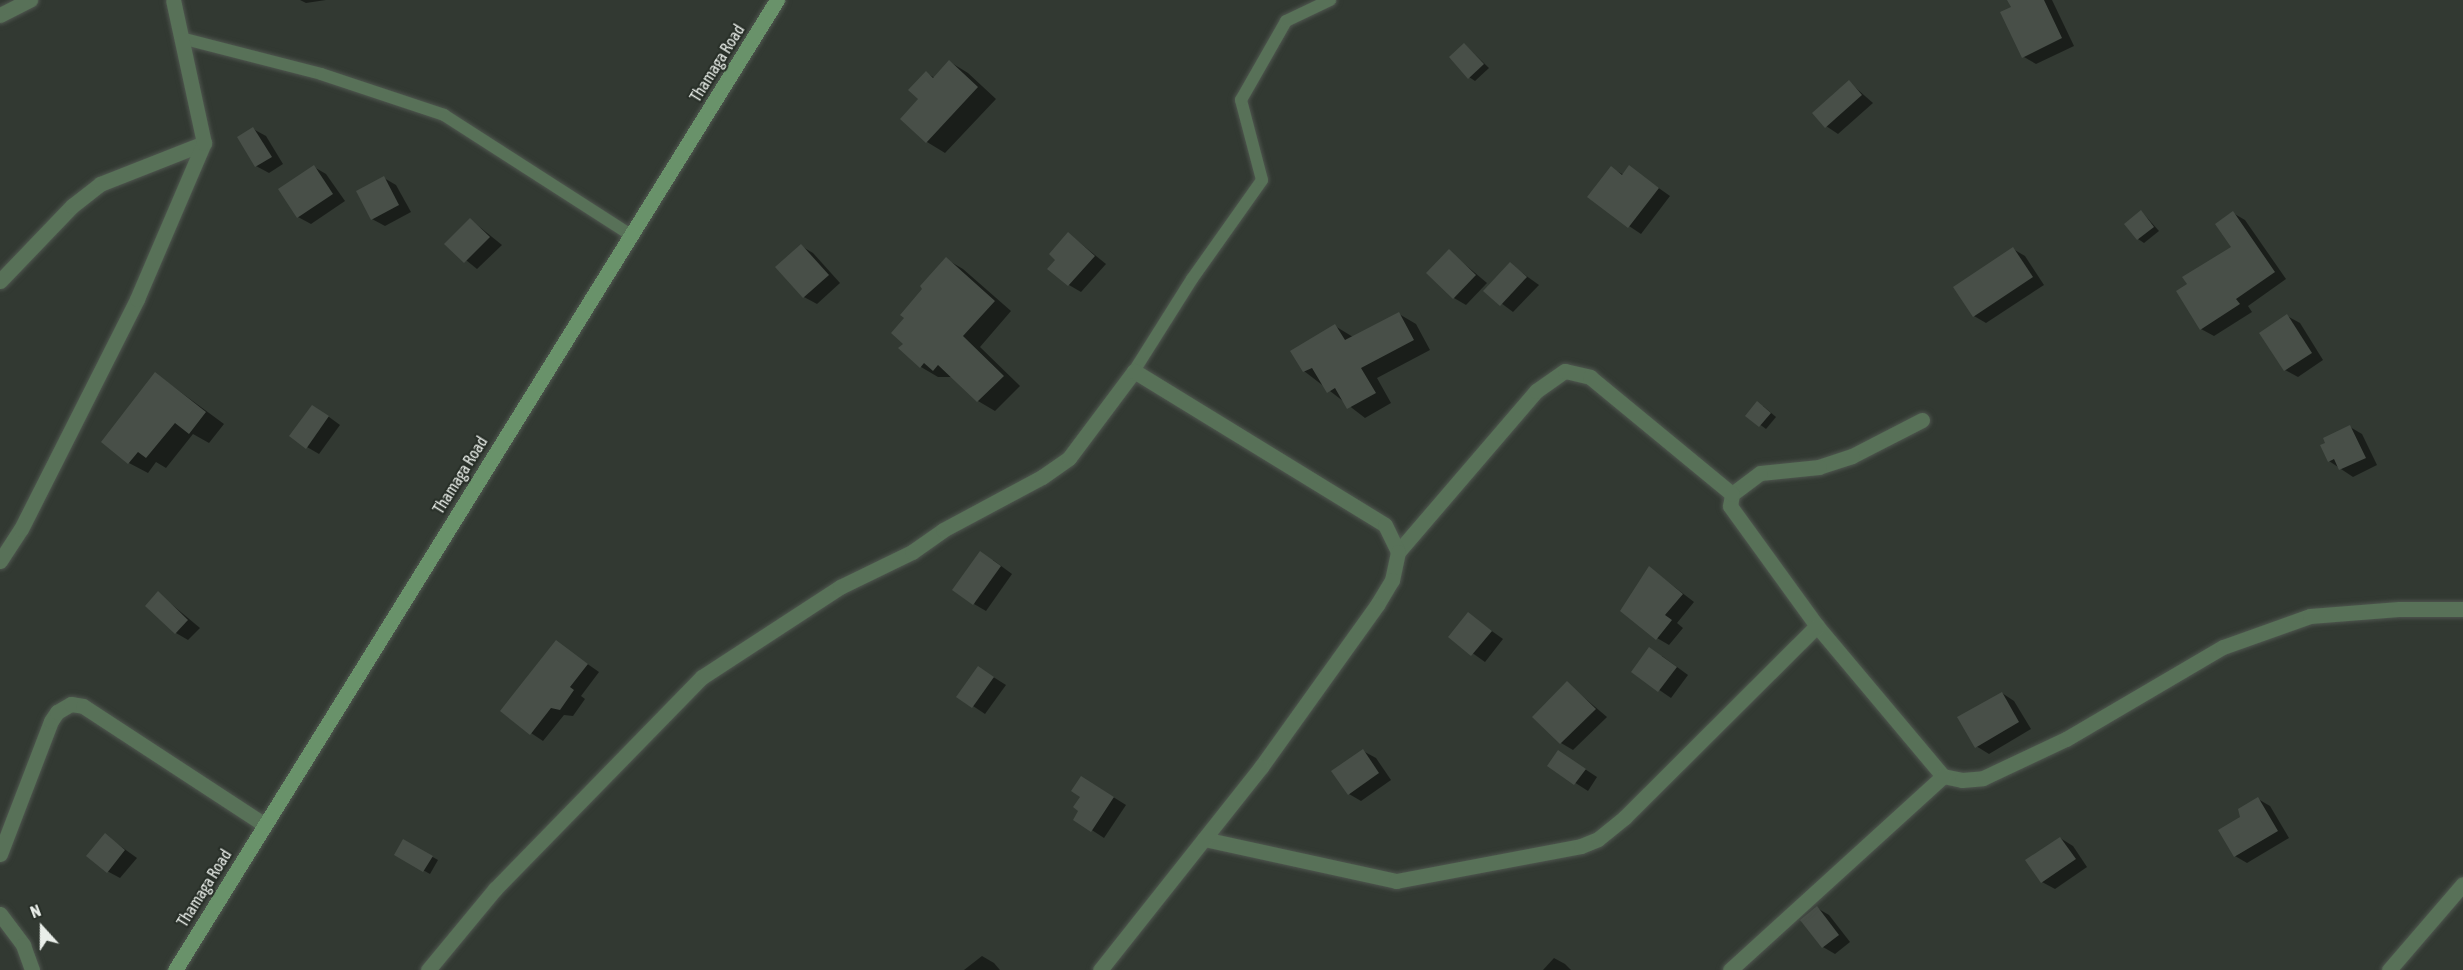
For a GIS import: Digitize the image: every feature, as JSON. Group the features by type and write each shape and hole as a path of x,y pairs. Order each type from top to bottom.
{"main road":[{"name":"Thamaga Road","path":"175,970 777,0"}],"street":[{"path":"0,15 30,0"},
{"path":"0,561 21,529 137,298 204,143 174,0"},
{"path":"0,281 72,206 100,184 204,143"},
{"path":"428,970 495,889 702,677 840,587 912,552 943,530 1042,477 1069,458 1134,371 1385,525 1398,552"},
{"path":"1100,970 1261,767 1377,605 1392,580 1398,552 1536,391 1565,371 1590,377 1732,494"},
{"path":"1922,420 1830,464 1776,474 1760,473 1732,494 1730,506 1817,626 1943,776 1962,780 1983,778 2066,739 2223,647 2310,616 2399,609 2463,609"},
{"path":"1204,839 1396,881 1581,846 1598,839 1625,817 1817,626"},
{"path":"0,854 51,721 57,712 71,704 82,706 265,825"},
{"path":"1730,970 1943,776"},
{"path":"2390,970 2463,884"},
{"path":"0,914 23,945 32,970"}],"lane":[{"path":"1134,371 1192,279 1262,180 1241,100 1286,21 1330,0"},
{"path":"181,38 321,74 444,115 631,234"}],"building":[{"path":"2007,0 2044,0 2062,38 2022,58 2000,12 2011,7"},
{"path":"1464,43 1484,64 1468,79 1449,57"},
{"path":"949,60 978,87 926,143 900,119 918,99 908,90 926,71 933,78"},
{"path":"1849,80 1862,95 1825,128 1812,113"},
{"path":"253,127 272,157 255,167 237,137"},
{"path":"314,165 333,194 297,218 278,189"},
{"path":"1629,165 1659,188 1628,228 1587,197 1611,166 1622,175"},
{"path":"384,176 399,205 371,220 356,191"},
{"path":"2141,210 2154,227 2137,240 2124,224"},
{"path":"2233,211 2275,272 2236,299 2240,304 2200,330 2176,291 2187,284 2182,277 2231,247 2215,224"},
{"path":"470,218 490,237 464,263 444,244"},
{"path":"1068,232 1095,256 1068,286 1047,269 1055,260 1049,254"},
{"path":"801,244 829,275 803,298 775,267"},
{"path":"2013,247 2033,277 1973,317 1953,287"},
{"path":"1449,249 1476,275 1453,299 1426,273"},
{"path":"946,257 995,301 963,336 1004,376 977,402 938,365 933,371 924,363 920,368 898,348 903,344 891,333 904,318 900,315 922,289 920,286"},
{"path":"1510,262 1527,277 1500,306 1483,291"},
{"path":"1399,312 1414,340 1361,368 1376,393 1347,409 1335,388 1327,393 1312,368 1303,372 1290,351 1335,324 1345,340"},
{"path":"2287,314 2312,353 2284,371 2259,333"},
{"path":"155,372 206,412 189,434 175,423 146,458 138,452 128,464 101,442"},
{"path":"1757,401 1771,413 1759,427 1745,416"},
{"path":"312,405 329,416 306,449 289,436"},
{"path":"2350,425 2366,458 2339,470 2334,459 2328,462 2320,445 2325,443 2323,438"},
{"path":"980,551 1001,566 973,605 952,590"},
{"path":"1649,566 1683,594 1665,615 1672,620 1656,640 1620,611"},
{"path":"158,591 188,620 175,634 145,606"},
{"path":"1468,612 1492,631 1471,656 1448,637"},
{"path":"556,640 588,664 570,687 574,690 560,710 551,708 530,735 500,711"},
{"path":"1649,647 1677,667 1658,692 1631,672"},
{"path":"978,666 994,677 972,708 956,697"},
{"path":"1567,681 1596,709 1560,744 1532,717"},
{"path":"2002,692 2019,722 1975,748 1957,717"},
{"path":"1363,749 1379,773 1348,795 1331,771"},
{"path":"1558,750 1586,769 1574,785 1547,766"},
{"path":"1081,776 1114,797 1091,832 1073,820 1078,811 1073,807 1080,797 1071,791"},
{"path":"2258,797 2278,831 2234,857 2218,830 2240,817 2238,809"},
{"path":"105,833 125,850 107,873 86,856"},
{"path":"2060,837 2076,859 2041,883 2025,860"},
{"path":"403,839 433,856 423,872 394,855"},
{"path":"1817,906 1839,935 1822,948 1800,920"}]}
